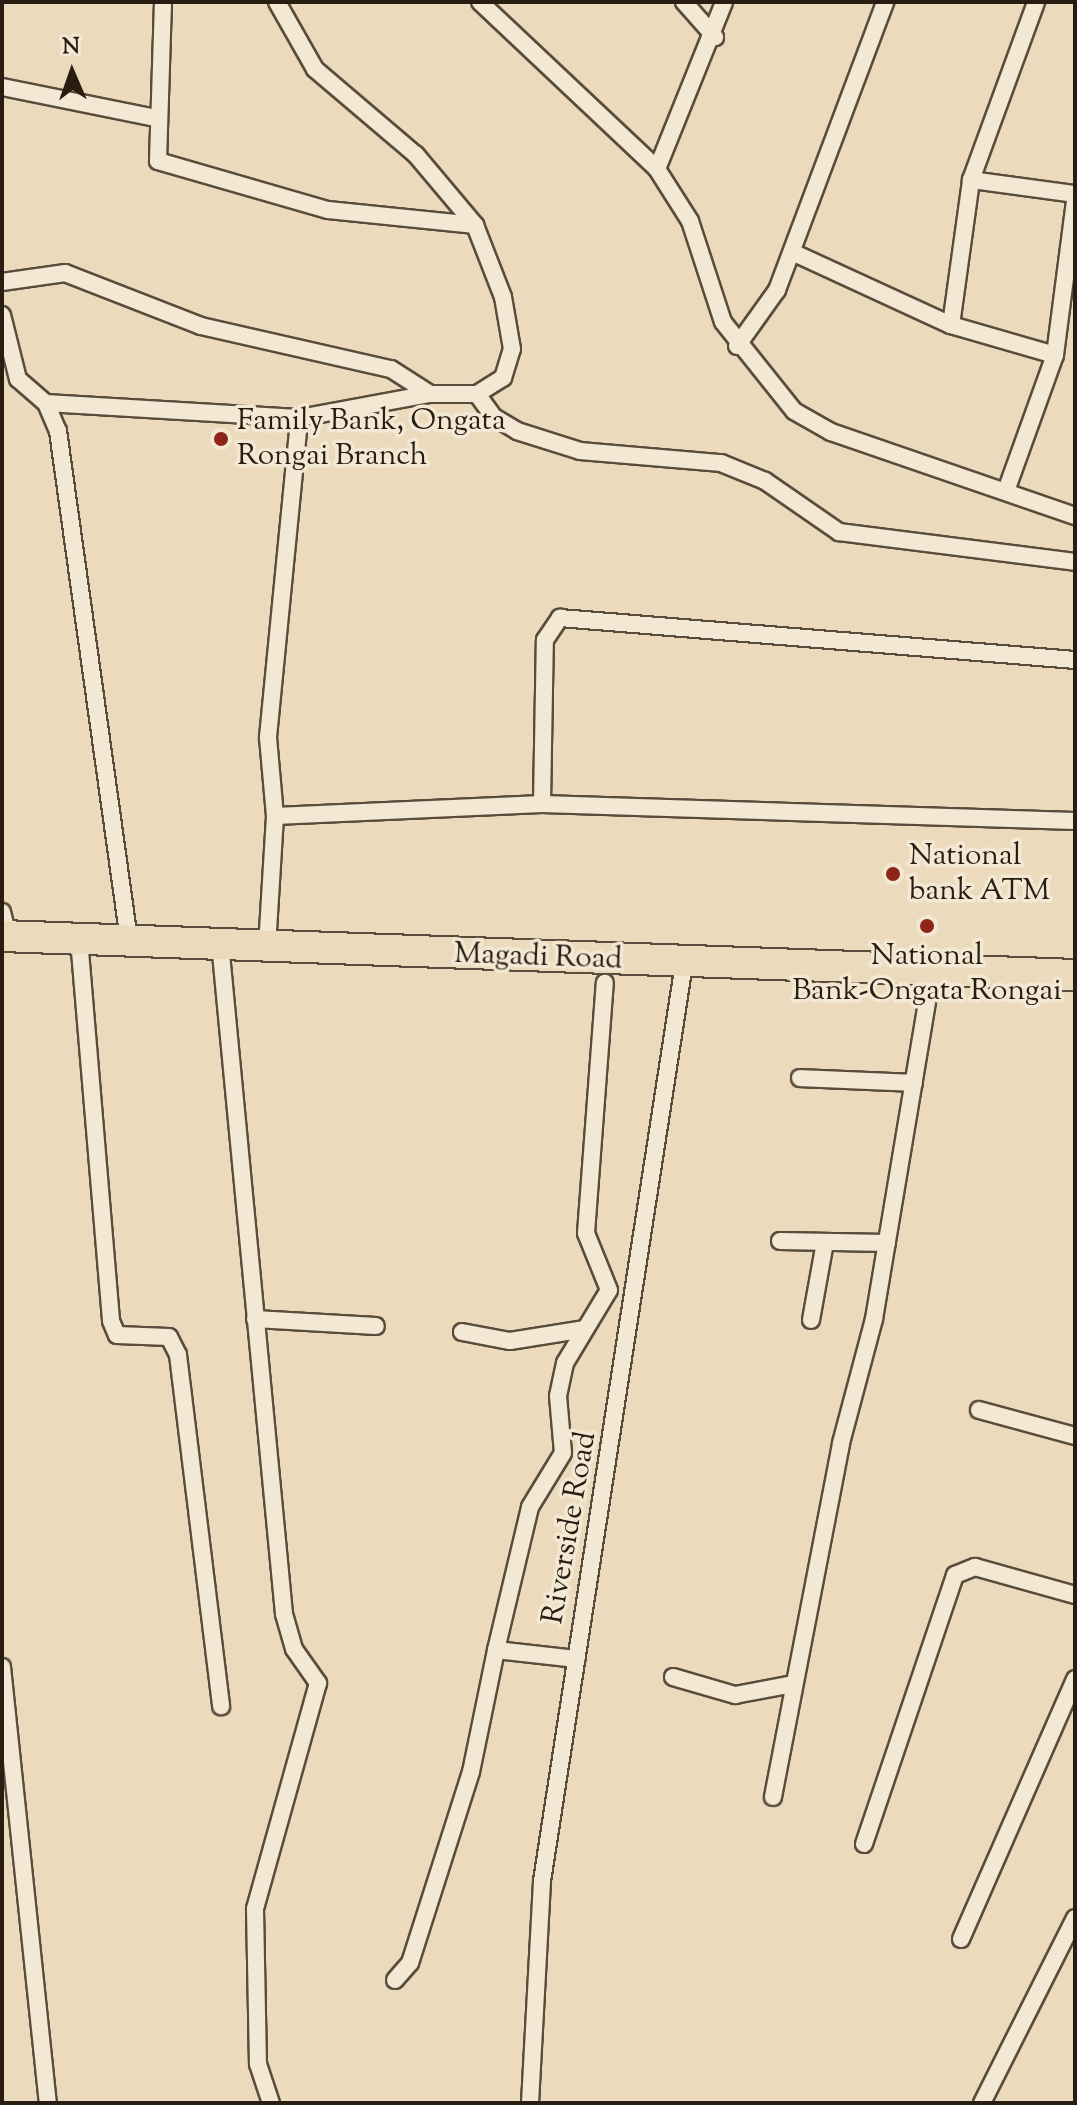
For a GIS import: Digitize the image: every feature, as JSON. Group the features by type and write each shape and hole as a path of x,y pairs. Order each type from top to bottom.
{"highway":[{"name":"Magadi Road","path":"4,928 79,939 684,964 1075,975"}],"street":[{"path":"163,2 156,118 158,161 170,169 328,210 475,225"},
{"path":"46,403 299,418 430,394 477,394 503,378 512,349 503,297 475,225 416,155 315,69 277,2"},
{"path":"480,2 657,169 690,221 713,303 737,346 794,411 831,432 1075,516"},
{"path":"684,2 715,37"},
{"path":"657,169 715,37 724,2"},
{"path":"737,346 777,290 885,2"},
{"path":"951,325 971,180 1036,2"},
{"path":"2,87 156,118"},
{"path":"971,180 1075,194"},
{"path":"1006,491 1055,355 1075,202"},
{"path":"792,252 951,325 1055,355"},
{"path":"2,282 65,273 201,326 391,369 430,394"},
{"path":"2,315 18,379 46,403 58,431 129,940"},
{"path":"477,394 494,417 517,431 580,451 721,463 765,481 839,532 1075,562"},
{"path":"267,947 275,816 268,737 299,418"},
{"path":"542,804 545,640 560,618 1075,660"},
{"path":"275,816 542,804 1075,821"},
{"path":"79,939 111,1321 117,1335 169,1337 178,1355 221,1706"},
{"path":"220,943 284,1614 294,1649 318,1683 255,1909 258,2064 271,2103"},
{"name":"Riverside Road","path":"530,2103 542,1881 684,964"},
{"path":"773,1797 887,1243 932,971"},
{"path":"395,1980 410,1963 471,1772 530,1507 563,1453 558,1396 565,1363 609,1290 586,1233 605,983"},
{"path":"800,1078 914,1083"},
{"path":"780,1241 887,1243"},
{"path":"811,1320 825,1242"},
{"path":"255,1319 376,1326"},
{"path":"462,1332 510,1341 585,1329"},
{"path":"979,1410 1075,1436"},
{"path":"864,1844 955,1575 975,1567 1075,1595"},
{"path":"496,1650 576,1659"},
{"path":"2,1667 48,2103"},
{"path":"673,1677 735,1695 794,1684"},
{"path":"961,1939 1075,1679"},
{"path":"982,2103 1075,1918"}],"place":[{"name":"Family Bank, Ongata Rongai Branch","path":"221,439"},
{"name":"National bank ATM","path":"893,874"},
{"name":"National Bank-Ongata Rongai","path":"927,926"}]}
